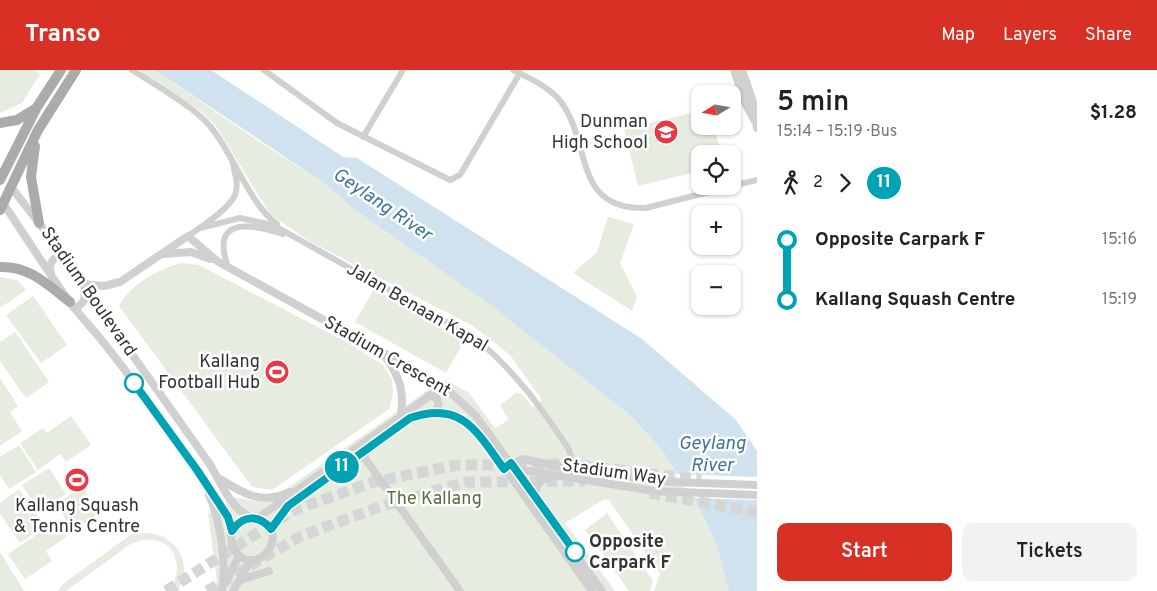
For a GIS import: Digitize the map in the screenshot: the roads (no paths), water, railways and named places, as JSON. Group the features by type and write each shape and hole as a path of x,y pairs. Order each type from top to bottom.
{"main road":[{"path":"0,180 37,107 61,70"},
{"path":"2,206 38,130 76,70"},
{"path":"0,123 17,120 37,107"},
{"path":"38,130 31,167 39,223"},
{"path":"0,267 18,268 31,272 72,305"}],"street":[{"name":"Jalan Benaan Kapal","path":"132,70 189,108 210,125 269,218 293,238"},
{"path":"264,70 337,123 447,179 453,180 460,175 517,72 539,84 561,101 572,124 590,179 610,201 631,208 646,208 697,195"},
{"path":"362,137 403,70"},
{"path":"734,70 746,105 756,125"},
{"path":"742,70 753,102 756,125"},
{"name":"Jalan Benaan Kapal","path":"159,255 200,228 235,196 237,180 232,158"},
{"path":"741,184 757,180"},
{"name":"Stadium Boulevard","path":"11,188 39,223 219,478 237,509 271,529"},
{"name":"Stadium Boulevard","path":"2,206 72,305 103,341 197,470 228,517 232,531 231,542 239,555"},
{"name":"Jalan Benaan Kapal","path":"200,228 228,220 247,218 273,225 293,238 475,338 497,356 537,400 568,448 571,456 569,469"},
{"path":"228,267 222,246 225,238 234,227 259,226 293,238"},
{"name":"Stadium Crescent","path":"188,236 217,261 380,350 446,390 476,416 602,591"},
{"path":"72,305 78,307 83,303 83,286 104,286 120,282 159,255 191,252 217,261"},
{"path":"51,275 50,266 52,260 61,254"},
{"path":"380,350 395,369 400,379 402,390 401,416 398,426"},
{"path":"232,531 243,520 254,518 306,485 428,396 435,392 446,390"},
{"path":"428,396 436,397 438,400 438,407 435,412"},
{"path":"222,591 239,555 251,560 264,557 271,549 274,539 271,529 288,506 410,418 435,412 462,419 482,436 592,591"},
{"path":"360,453 460,591"},
{"name":"Stadium Way","path":"513,467 523,459 569,469 672,482 757,485"},
{"path":"506,472 513,467"},
{"name":"Stadium Way","path":"513,467 554,476 654,491 757,495"},
{"path":"197,470 217,516 224,575 222,591"},
{"path":"536,498 536,488 539,482 554,476"},
{"path":"219,478 245,494 259,499 280,497 306,485"},
{"path":"233,591 251,560"},
{"path":"240,580 270,572"}],"water":[{"name":"Geylang River","path":"155,70 211,70 343,157 357,158 642,339 735,419 757,451 757,591 729,591 716,543 698,505 662,450 631,416 492,306 354,209 324,183"}],"tunnel":[{"path":"166,591 292,511 373,482 457,465 569,464 701,480"},
{"path":"207,591 301,536 382,506 466,482 585,481"},
{"path":"650,493 757,512"}],"place":[{"name":"Dunman High School","path":"666,132"},
{"name":"Kallang Football Hub","path":"277,372"},
{"name":"Kallang Squash & Tennis Centre","path":"77,480"},
{"name":"Opposite Carpark F","path":"575,552"}],"park label":[{"name":"The Kallang","path":"434,499"}]}
